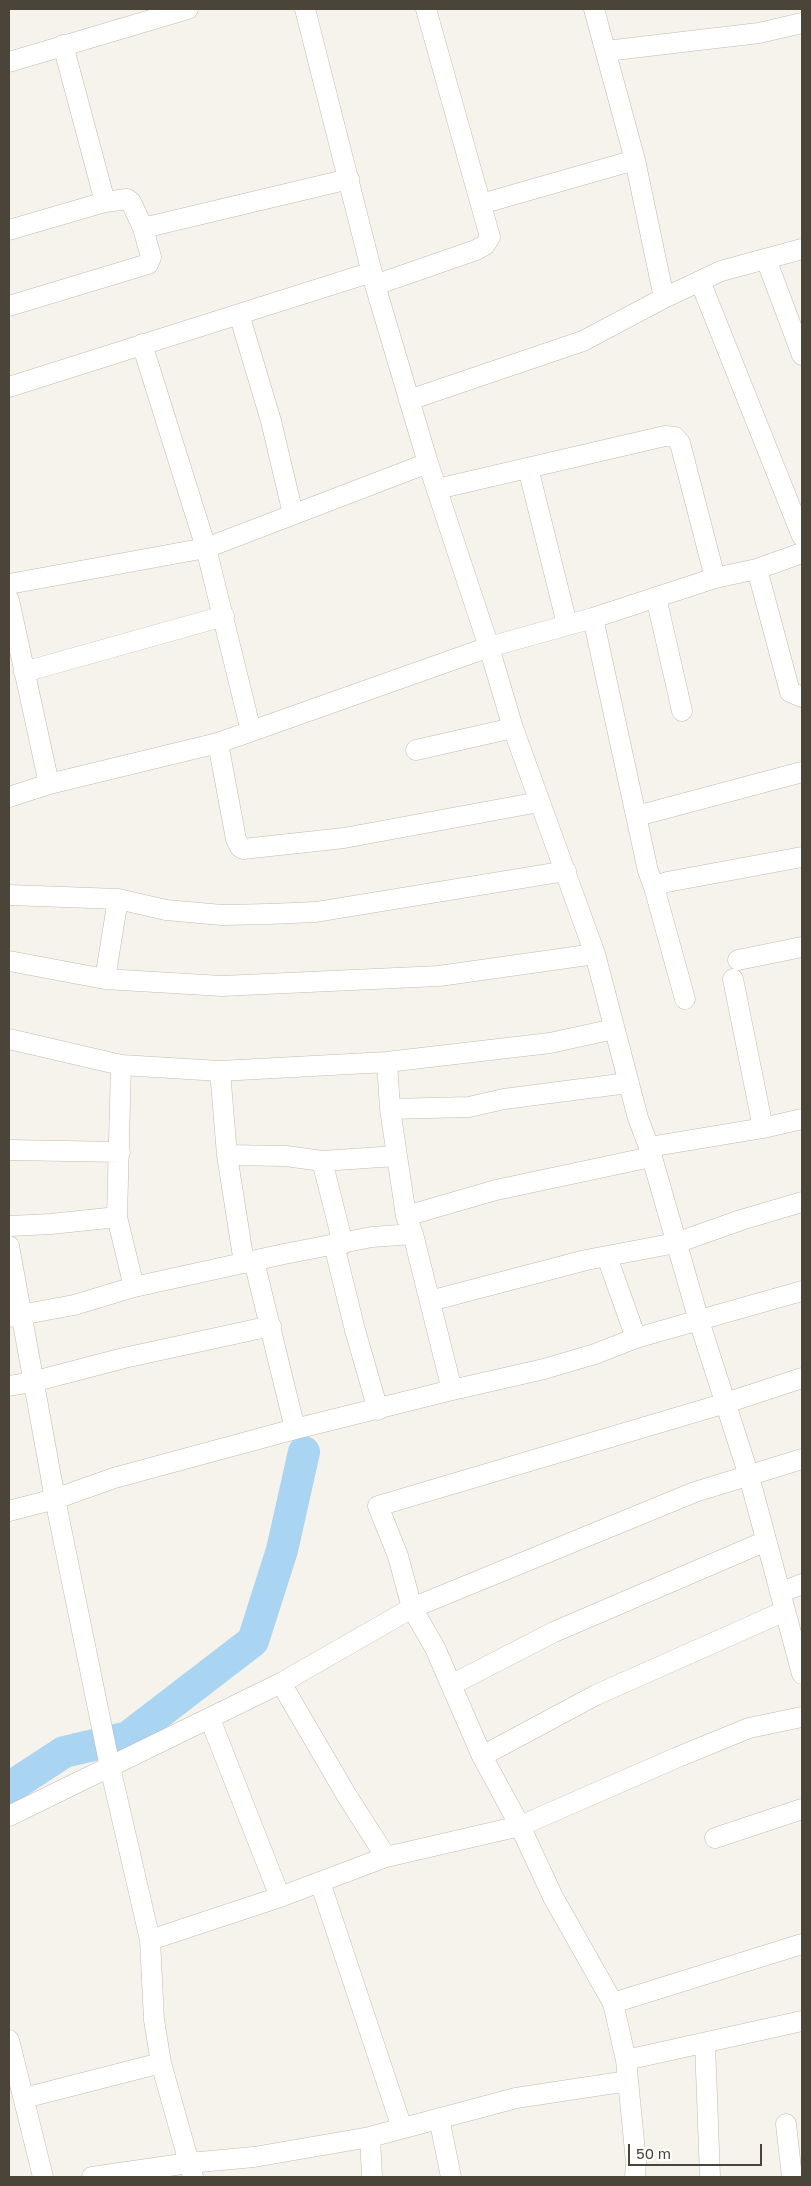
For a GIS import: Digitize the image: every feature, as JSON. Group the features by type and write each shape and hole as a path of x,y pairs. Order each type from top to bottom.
{"street":[{"path":"9,62 184,9"},
{"path":"305,9 374,279 409,400 489,647 513,728 595,954 628,1083 699,1321 749,1476 802,1674"},
{"path":"9,387 239,314 476,250 485,244 490,237 426,9"},
{"path":"594,9 635,160 664,298"},
{"path":"606,51 759,33 802,24"},
{"path":"64,45 106,202"},
{"path":"481,204 635,160"},
{"path":"143,228 349,179"},
{"path":"9,230 106,202 127,199 131,202 143,228 151,257 148,264 9,306"},
{"path":"409,400 584,341 664,298 721,271 802,249"},
{"path":"766,259 802,355"},
{"path":"700,281 802,536"},
{"path":"239,314 271,421 293,514"},
{"path":"142,344 206,548 251,731"},
{"path":"437,489 665,436 675,437 680,443 715,578"},
{"path":"9,584 206,548 428,463"},
{"path":"528,468 567,624"},
{"path":"9,797 49,784 218,743 489,647 593,618 715,578 757,569 802,553"},
{"path":"757,569 790,692 802,697"},
{"path":"656,598 682,711"},
{"path":"9,600 49,784"},
{"path":"24,672 224,616"},
{"path":"593,618 648,871 685,999"},
{"path":"416,750 513,728"},
{"path":"218,743 236,838 243,849 344,838 539,802"},
{"path":"637,816 802,772"},
{"path":"654,887 667,882 802,858"},
{"path":"9,895 118,899 166,910 222,916 316,912 566,871"},
{"path":"105,979 118,899"},
{"path":"763,1128 736,969 802,947"},
{"path":"9,961 105,979 222,986 430,976 595,954"},
{"path":"9,1039 121,1065 220,1071 387,1062 550,1043 614,1029"},
{"path":"387,1062 396,1156 409,1225 452,1390"},
{"path":"121,1065 117,1217 134,1286"},
{"path":"220,1071 227,1155 249,1262 270,1326 295,1429"},
{"path":"390,1109 468,1107 504,1099 628,1083"},
{"path":"15,1316 74,1305 134,1286 372,1237 409,1225 496,1190 650,1152 802,1119"},
{"path":"9,1150 120,1152"},
{"path":"227,1155 286,1156 322,1161 396,1156"},
{"path":"322,1161 354,1330 378,1410"},
{"path":"430,1301 586,1260 676,1243 802,1202"},
{"path":"9,1226 117,1217"},
{"path":"9,1246 15,1316 32,1382 110,1767 150,1940 154,2020 162,2063 191,2170"},
{"path":"607,1257 636,1338"},
{"path":"9,1511 55,1499 114,1478 295,1429 378,1410 452,1390 544,1370 595,1354 636,1338 802,1291"},
{"path":"9,1386 32,1382 124,1358 270,1326"},
{"path":"635,2177 636,2162 626,2060 613,2003 570,1930 520,1826 482,1756 450,1685 436,1648 412,1608 398,1556 378,1506 726,1404 802,1378"},
{"path":"9,1816 281,1684 412,1608 695,1492 802,1459"},
{"path":"450,1685 554,1632 766,1541"},
{"path":"482,1756 596,1695 782,1602 802,1584"},
{"path":"281,1684 347,1796 386,1857"},
{"path":"150,1940 280,1897 386,1857 520,1826 749,1728 802,1717"},
{"path":"210,1719 280,1897"},
{"path":"715,1838 802,1808"},
{"path":"320,1882 402,2128"},
{"path":"613,2003 802,1944"},
{"path":"626,2060 802,2021"},
{"path":"9,2040 13,2068 24,2098 43,2177"},
{"path":"705,2043 710,2177"},
{"path":"24,2098 162,2063"},
{"path":"92,2177 191,2170 370,2137 516,2098 628,2081"},
{"path":"439,2118 450,2177"},
{"path":"786,2124 792,2177"},
{"path":"370,2137 372,2177"}],"waterway":[{"path":"9,1788 64,1752 128,1737 253,1641 282,1550 304,1452"}]}
